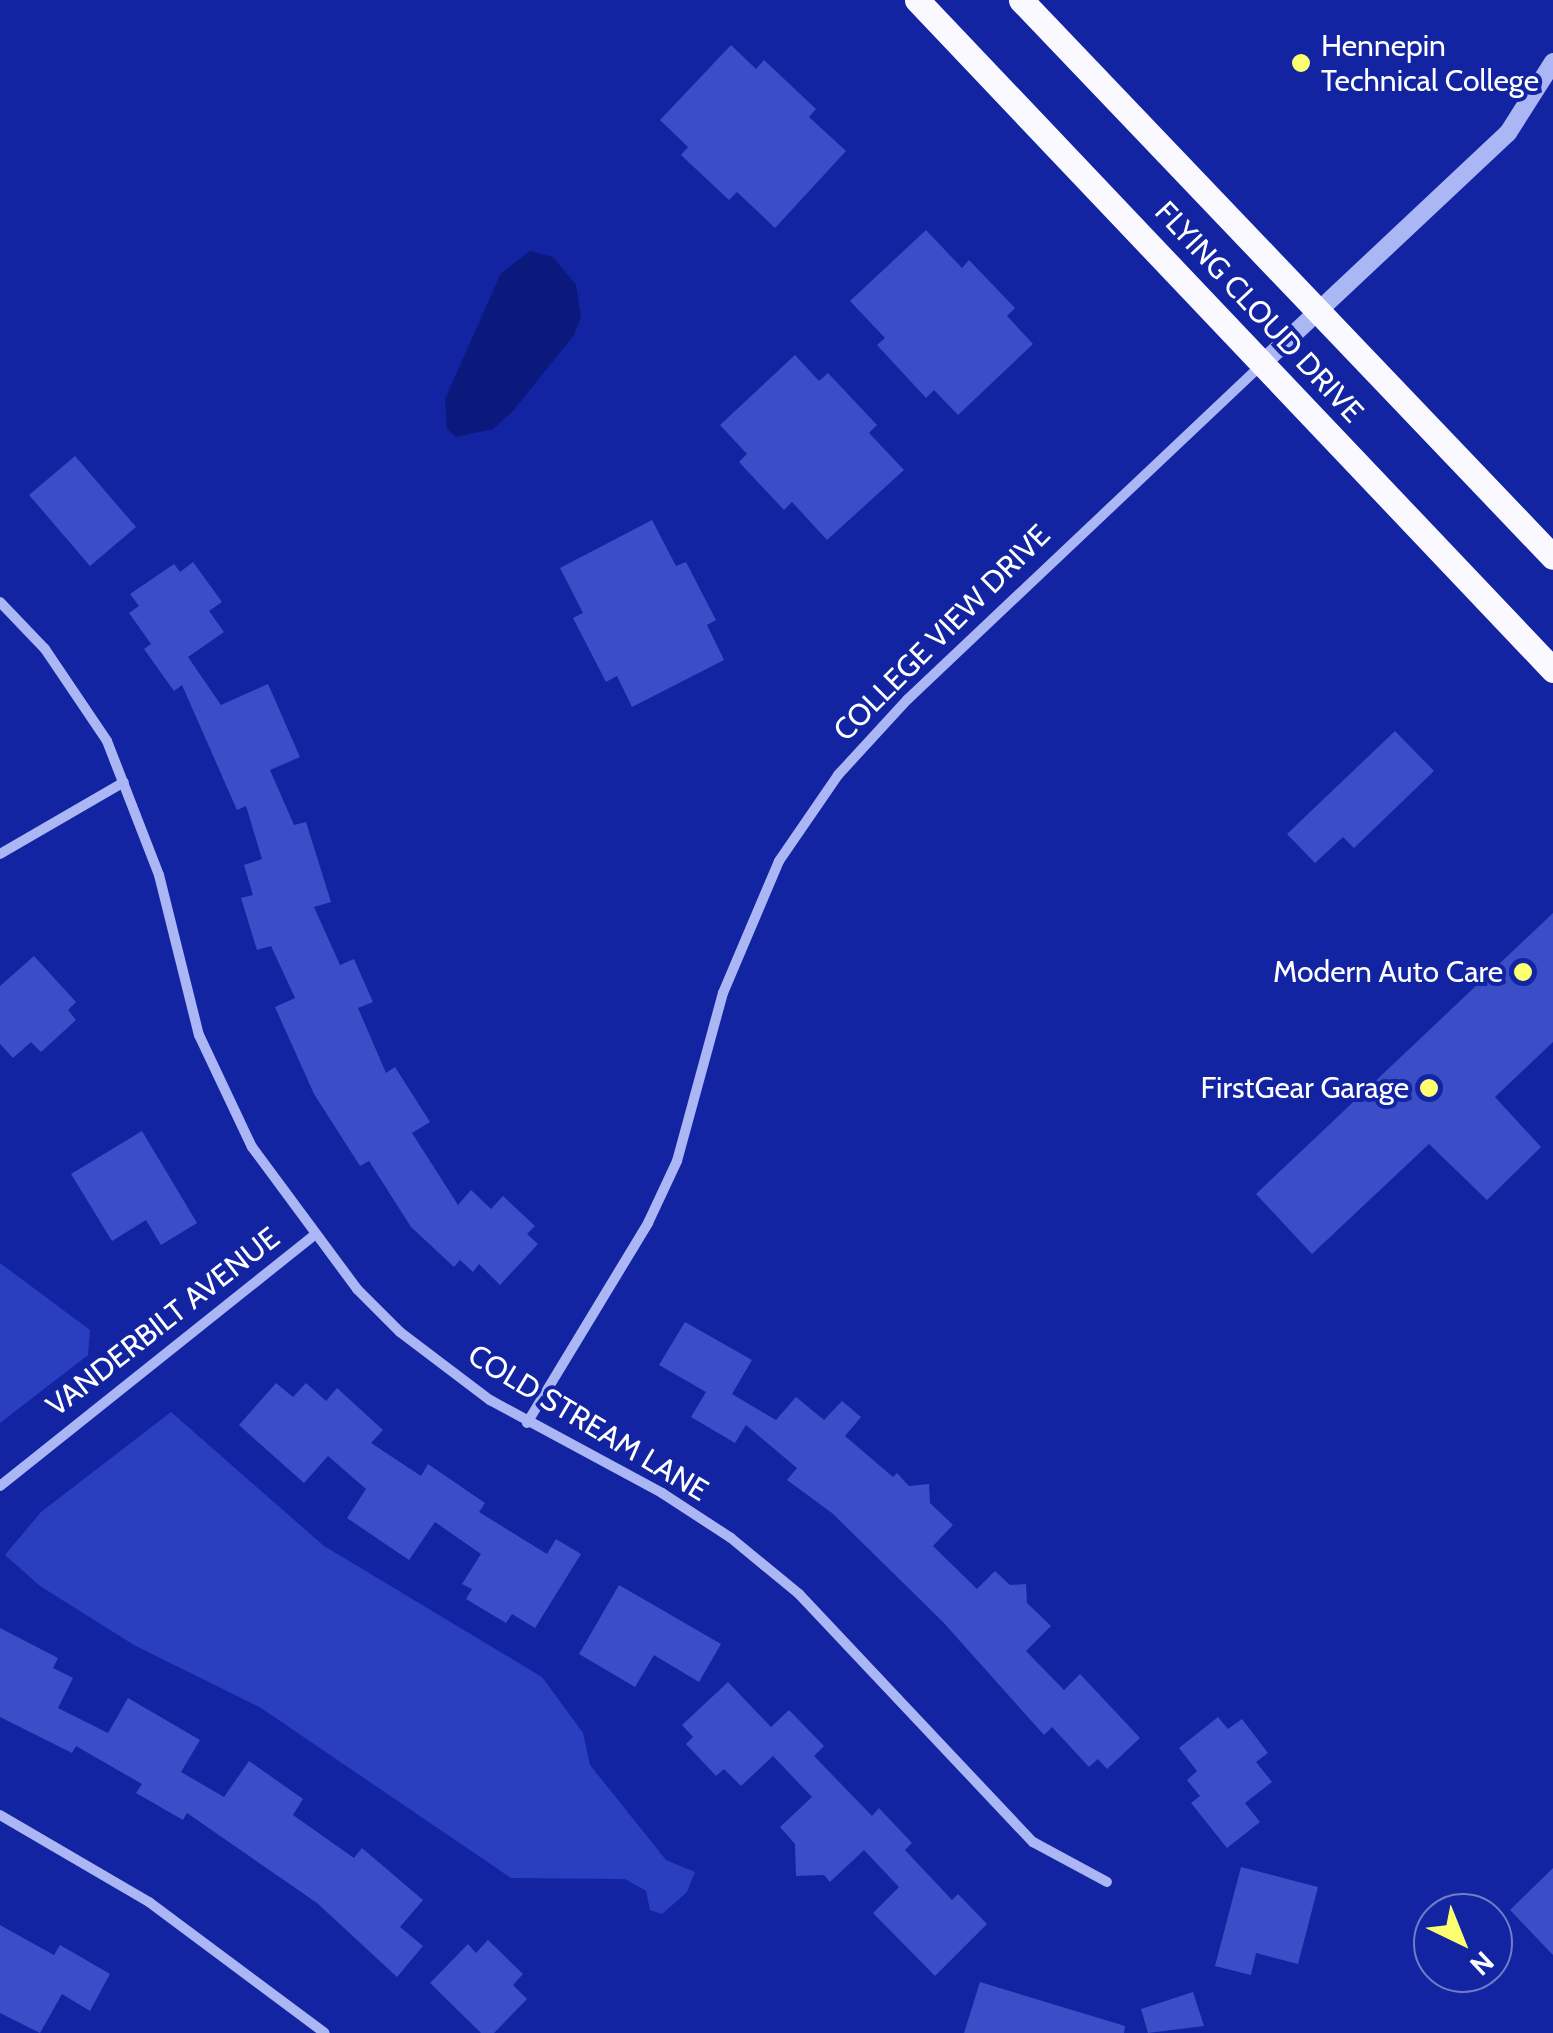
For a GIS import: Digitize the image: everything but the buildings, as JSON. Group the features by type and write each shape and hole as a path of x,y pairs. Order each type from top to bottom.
{"main road":[{"name":"FLYING CLOUD DRIVE","path":"917,0 1553,670"},
{"name":"FLYING CLOUD DRIVE","path":"1021,0 1553,557"}],"street":[{"name":"COLLEGE VIEW DRIVE","path":"527,1423 648,1223 677,1161 745,928 788,847 838,775 908,699 1508,133 1553,62"},
{"name":"COLD STREAM LANE","path":"0,602 82,698 124,782 159,875 199,1035 252,1147 313,1236 400,1332 527,1423 662,1493 730,1538 799,1594 1033,1842 1107,1882"},
{"path":"0,854 124,782"},
{"name":"VANDERBILT AVENUE","path":"0,1486 313,1236"},
{"path":"0,1815 149,1902 325,2033"}],"shaded area":[{"path":"530,251 553,257 576,285 581,317 574,335 513,411 493,429 456,437 447,429 445,399 501,273"},
{"path":"0,1263 90,1330 88,1355 0,1423"},
{"path":"171,1412 324,1546 542,1677 583,1733 590,1765 666,1860 695,1872 687,1892 662,1914 650,1910 646,1891 625,1879 511,1878 261,1708 134,1645 40,1586 5,1555 41,1512"}],"place":[{"name":"Hennepin Technical College","path":"1301,63"},
{"name":"Modern Auto Care","path":"1523,972"},
{"name":"FirstGear Garage","path":"1429,1088"}]}
